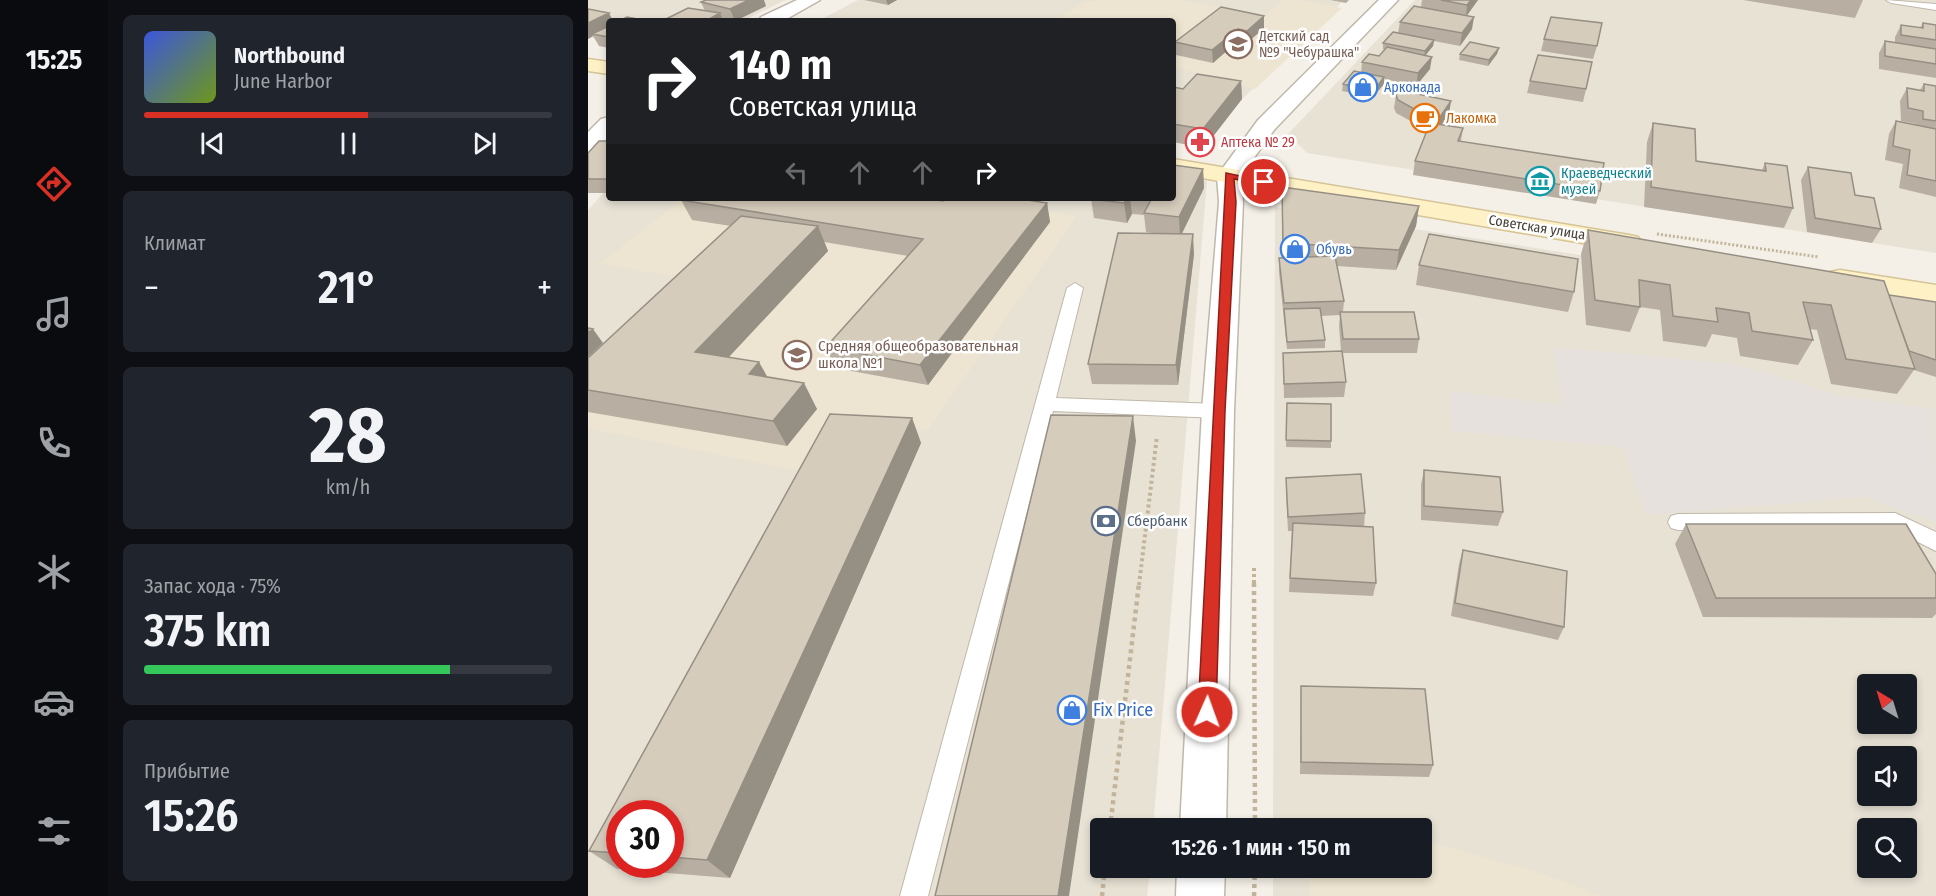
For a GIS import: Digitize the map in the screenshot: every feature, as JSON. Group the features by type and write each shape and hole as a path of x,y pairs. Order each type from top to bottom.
{"main road":[{"path":"588,65 606,68"},
{"name":"Советская улица","path":"1176,167 1653,247"},
{"path":"1818,274 1936,294"}],"street":[{"path":"774,18 811,0"},
{"path":"1203,818 1218,411 1231,202 1229,176 1266,125 1389,0"},
{"path":"588,145 606,127"},
{"path":"1200,896 1201,878"}],"lane":[{"path":"1891,0 1936,7"},
{"path":"914,896 1076,288"},
{"path":"1046,404 1218,411"},
{"path":"1678,522 1895,521 1936,542"}],"path":[{"path":"1111,818 1160,409"},
{"path":"1254,560 1255,818"},
{"path":"1102,896 1104,878"},
{"path":"1254,896 1255,878"}],"shaded area":[{"path":"588,0 786,0 748,18 606,18 606,40 588,37"},
{"path":"858,0 1344,0 1199,141 1176,137 1176,18 824,18"},
{"name":"Детский сад №9 \"Чебурашка\"","path":"1100,0 1180,0 1264,15 1283,0 1300,0 1342,8 1255,89 1176,68 1176,18 1060,18 1086,1"},
{"path":"1415,0 1936,0 1936,253 1307,153 1288,134"},
{"path":"1176,177 1207,181 1154,818 1090,818 1090,878 1149,878 1147,896 588,896 588,210 606,190 606,201 1176,201"},
{"name":"Средняя общеобразовательная школа №1","path":"679,201 974,201 1077,216 927,431 843,415 798,471 588,428 588,379 696,280 600,264"},
{"path":"1275,207 1936,311 1936,896 1273,896 1273,878 1432,878 1432,818 1273,818"},
{"path":"1554,347 1737,364 1837,395 1934,409 1936,522 1863,497 1646,515 1623,447 1452,431 1450,391 1562,405"},
{"path":"1432,843 1534,871 1602,896 1310,896 1309,878 1432,878"}],"building":[{"path":"749,0 730,9 701,2"},
{"path":"1441,0 1471,0 1467,5"},
{"path":"1414,6 1474,17 1462,33 1400,22"},
{"path":"1221,7 1264,16 1247,31 1238,29 1212,50 1176,41"},
{"path":"688,8 720,13 711,18 668,18"},
{"path":"588,9 609,13 588,23"},
{"path":"1551,17 1602,23 1597,46 1544,39"},
{"path":"1923,23 1936,25 1936,40 1901,35 1901,25 1923,28"},
{"path":"606,27 606,36 592,34"},
{"path":"1393,32 1434,40 1425,51 1383,43"},
{"path":"1885,41 1936,49 1936,64 1885,56"},
{"path":"1470,42 1499,48 1489,60 1460,54"},
{"path":"1387,47 1432,57 1418,73 1362,62 1369,54 1379,56"},
{"path":"1538,55 1592,62 1586,89 1530,81"},
{"path":"1354,71 1384,77 1374,91 1343,84"},
{"path":"1197,74 1241,81 1203,129 1176,124 1176,88 1183,89"},
{"path":"1924,84 1936,86 1936,121 1923,119 1923,111 1908,108 1907,88 1924,91"},
{"path":"1399,90 1451,101 1440,117 1425,115 1398,100 1396,95"},
{"path":"1896,121 1936,129 1936,181 1907,175 1910,150 1893,146"},
{"path":"1430,123 1463,128 1458,141 1604,163 1600,191 1415,161"},
{"path":"1653,123 1695,129 1696,161 1766,171 1765,163 1787,166 1793,208 1651,187"},
{"path":"599,141 606,141 606,179 588,179 588,153"},
{"path":"1176,165 1203,169 1179,217 1144,213 1150,201 1176,201"},
{"path":"1808,167 1851,173 1855,195 1874,198 1881,229 1815,218"},
{"path":"1282,187 1419,206 1399,250 1283,243"},
{"path":"687,201 1034,201 1047,203 920,365 826,347 923,239"},
{"path":"741,216 818,226 695,352 759,362 749,374 804,383 773,421 588,390 588,358"},
{"path":"1588,230 1884,281 1915,369 1846,359 1831,305 1803,302 1813,340 1752,331 1749,313 1716,308 1718,322 1673,316 1670,285 1639,280 1640,307 1595,300"},
{"path":"1118,233 1193,234 1176,365 1088,364"},
{"path":"1429,234 1578,259 1574,292 1419,265"},
{"path":"1335,256 1344,301 1284,303 1279,258"},
{"path":"1889,295 1936,302 1936,360 1909,351"},
{"path":"1320,308 1325,340 1287,342 1284,309"},
{"path":"1340,312 1414,312 1419,339 1343,339"},
{"path":"1342,351 1346,382 1284,384 1283,353"},
{"path":"1287,403 1331,404 1331,441 1286,440"},
{"path":"830,414 912,418 707,860 684,858 684,800 617,800"},
{"path":"1051,415 1133,416 1058,896 935,896"},
{"path":"1424,470 1500,477 1503,512 1424,506"},
{"path":"1361,474 1365,513 1288,517 1286,478"},
{"path":"1293,523 1373,527 1376,583 1290,578"},
{"path":"1686,524 1906,524 1936,574 1936,598 1716,598"},
{"path":"1463,550 1567,571 1564,627 1455,603"},
{"path":"1301,686 1425,689 1433,765 1301,762"},
{"path":"606,820 606,852 589,851"}],"place":[{"name":"Детский сад №9 \"Чебурашка\"","path":"1238,44"},
{"name":"Арконада","path":"1363,87"},
{"name":"Лакомка","path":"1425,118"},
{"name":"Аптека № 29","path":"1200,142"},
{"name":"Краеведческий музей","path":"1540,181"},
{"name":"Обувь","path":"1295,249"},
{"name":"Средняя общеобразовательная школа №1","path":"797,355"},
{"name":"Сбербанк","path":"1106,521"},
{"name":"Fix Price","path":"1072,710"}],"route":[{"path":"1207,712 1218,411 1231,202 1229,176 1264,182"}]}
